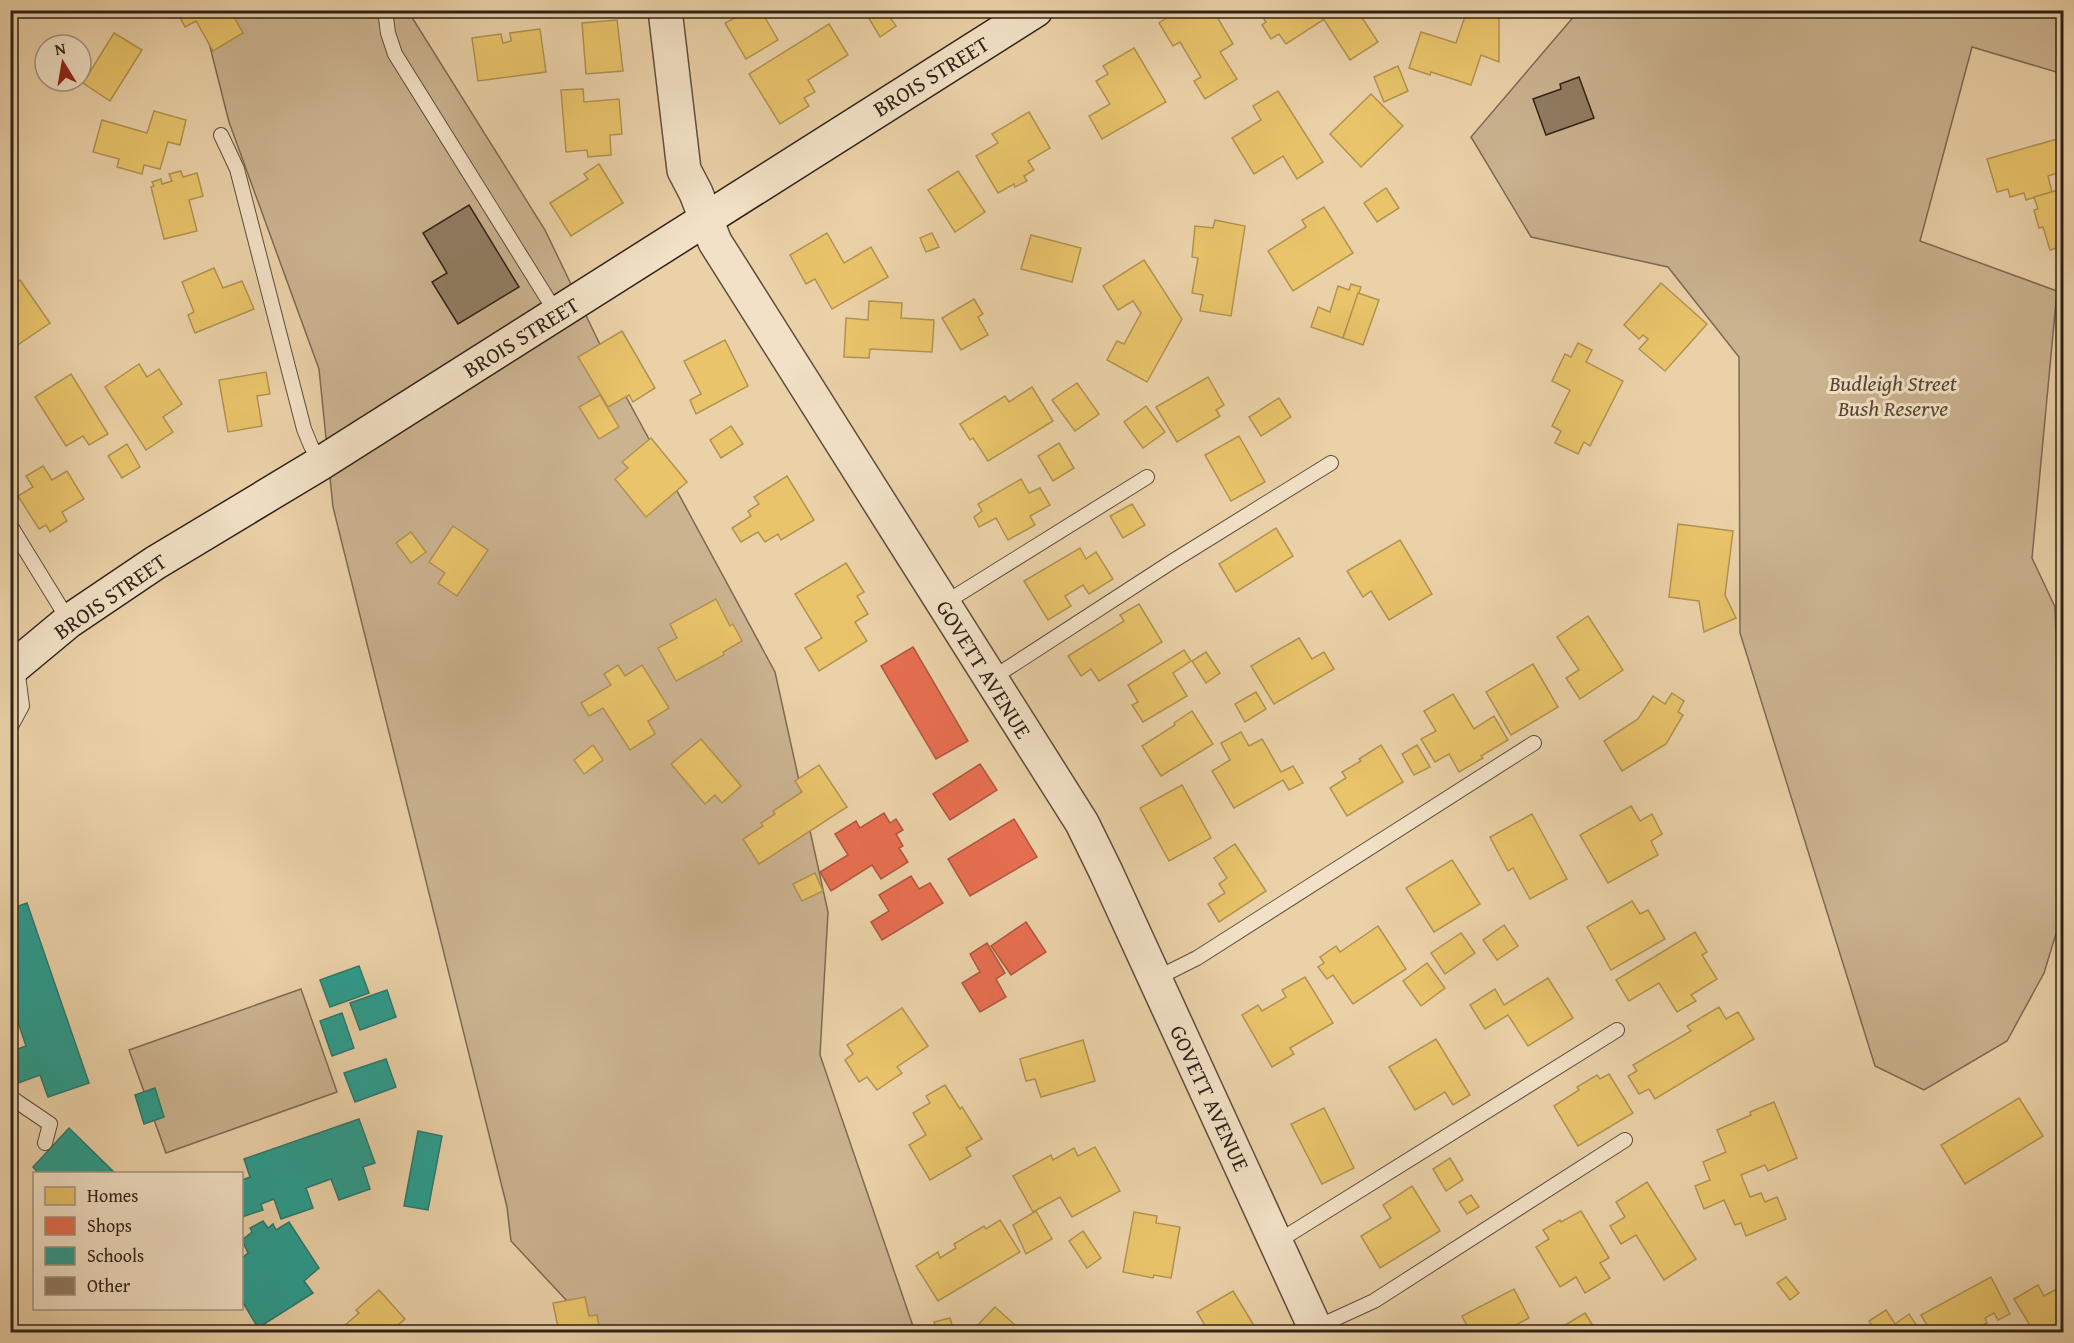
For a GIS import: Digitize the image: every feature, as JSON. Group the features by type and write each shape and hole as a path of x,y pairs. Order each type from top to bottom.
{"street":[{"name":"GOVETT AVENUE","path":"665,10 684,170 715,242 1082,823 1316,1330"},
{"name":"BROIS STREET","path":"14,667 69,621 155,563 321,463 1036,10"}],"lane":[{"path":"385,10 388,33 395,54 557,314"},
{"path":"221,135 237,169 304,429 321,463"},
{"path":"991,679 1173,561 1331,463"},
{"path":"944,604 1147,477"},
{"path":"10,525 69,621"},
{"path":"10,728 22,706 14,667"},
{"path":"1155,979 1197,958 1534,743"},
{"path":"1277,1242 1617,1030"},
{"path":"10,1096 50,1124 45,1143"},
{"path":"1316,1330 1374,1301 1625,1140"}],"green space":[{"path":"201,11 408,11 545,230 617,380 775,672 828,912 820,1055 915,1332 596,1332 511,1241 507,1207 333,507 319,369 229,122"},
{"name":"Budleigh Street Bush Reserve","path":"1574,11 2063,11 2063,74 1972,47 1920,241 2057,291 2032,558 2055,607 2063,828 2063,911 2044,973 2007,1041 1924,1090 1875,1066 1740,633 1739,357 1668,267 1531,237 1471,137 1576,14"},
{"path":"301,989 337,1092 166,1153 129,1050"}],"building: Homes":[{"path":"176,10 230,10 243,33 213,51 196,21 185,27"},
{"path":"742,10 768,10 763,14 778,40 746,59 725,23 744,13"},
{"path":"864,10 898,10 889,16 896,26 880,37"},
{"path":"1178,10 1213,10 1233,44 1220,52 1237,79 1205,99 1194,81 1201,77 1180,42 1173,46 1159,23"},
{"path":"1258,10 1320,10 1318,12 1323,20 1286,44 1279,34 1271,39 1262,25 1266,22"},
{"path":"1322,10 1357,10 1378,42 1350,60 1319,12"},
{"path":"1467,10 1499,10 1499,62 1481,55 1471,85 1431,72 1430,75 1409,68 1421,32 1456,43"},
{"path":"617,20 623,71 586,74 582,23"},
{"path":"829,24 848,55 808,80 815,92 804,98 809,106 780,124 749,74"},
{"path":"540,29 546,72 478,81 472,38 501,34 503,43 511,41 510,33"},
{"path":"114,33 142,50 110,101 93,90 93,67"},
{"path":"1134,48 1166,102 1102,139 1089,116 1110,104 1096,81 1108,74 1103,66"},
{"path":"1398,66 1408,91 1384,102 1374,77"},
{"path":"583,89 584,102 619,99 622,134 610,135 611,155 588,157 587,150 566,152 561,90"},
{"path":"1278,91 1323,162 1297,179 1283,156 1254,174 1232,138 1261,120 1253,106"},
{"path":"1371,94 1403,126 1361,167 1330,134"},
{"path":"154,111 186,120 180,145 168,142 160,169 144,165 142,174 117,167 119,159 93,152 102,120 147,133"},
{"path":"1029,112 1050,148 1028,161 1034,170 1024,176 1027,181 1015,187 1014,184 998,193 976,156 998,143 992,134"},
{"path":"2064,137 2064,171 2048,176 2052,192 2026,200 2024,193 2010,197 2008,189 1997,192 1987,159"},
{"path":"599,164 623,203 571,236 550,203 588,179 584,174"},
{"path":"181,171 183,177 197,173 203,196 189,200 197,231 164,239 151,187 154,186 152,182 161,179 162,184 172,181 169,174"},
{"path":"958,171 985,212 955,232 928,190"},
{"path":"1386,188 1399,208 1377,222 1364,203"},
{"path":"2062,189 2064,246 2050,250 2043,227 2039,228 2034,210 2038,209 2034,197"},
{"path":"1324,207 1353,253 1293,291 1268,251 1306,227 1302,220"},
{"path":"1215,220 1245,226 1231,316 1200,311 1203,295 1192,293 1198,258 1192,257 1195,226 1213,228"},
{"path":"827,233 844,263 871,247 888,277 832,309 815,279 806,284 790,255"},
{"path":"932,233 939,247 926,252 920,238"},
{"path":"1031,235 1081,248 1072,282 1021,269"},
{"path":"1144,260 1182,319 1147,382 1107,360 1117,341 1124,344 1141,313 1133,301 1118,310 1103,286"},
{"path":"214,268 223,288 242,281 254,309 195,333 188,315 194,312 182,282"},
{"path":"20,280 50,323 10,350 10,287"},
{"path":"1661,283 1707,324 1665,371 1639,349 1648,339 1643,335 1639,339 1624,325"},
{"path":"1351,284 1361,287 1343,338 1311,327 1318,307 1330,312 1338,286 1349,290"},
{"path":"1358,293 1379,300 1363,345 1343,338"},
{"path":"974,299 983,314 978,317 988,335 961,350 942,318"},
{"path":"869,301 902,303 901,318 934,320 932,352 870,349 869,358 844,357 846,318 868,320"},
{"path":"622,331 655,388 633,402 629,395 608,407 578,357"},
{"path":"725,340 748,386 696,414 690,400 701,394 684,361"},
{"path":"1578,343 1592,350 1586,362 1623,381 1590,446 1584,442 1578,454 1555,443 1561,431 1552,426 1570,390 1552,381 1565,354 1571,357"},
{"path":"139,364 147,377 159,369 182,404 163,417 173,432 146,450 105,387"},
{"path":"266,372 270,394 257,396 262,426 228,432 219,380"},
{"path":"71,374 108,434 89,445 83,436 66,446 35,397"},
{"path":"1208,377 1224,405 1216,410 1220,416 1177,442 1156,407"},
{"path":"1077,383 1099,414 1075,431 1052,400"},
{"path":"1032,387 1053,421 988,461 973,438 970,440 960,424 1005,396 1009,402"},
{"path":"600,395 619,427 599,439 579,407"},
{"path":"1279,398 1291,417 1261,436 1249,417"},
{"path":"1146,406 1165,432 1143,448 1124,422"},
{"path":"731,426 743,444 721,458 710,440"},
{"path":"1239,436 1265,482 1231,501 1205,455"},
{"path":"651,438 687,482 646,517 615,479 628,468 622,462"},
{"path":"1059,443 1074,468 1053,481 1038,456"},
{"path":"127,444 140,467 122,478 108,456"},
{"path":"43,466 52,480 67,471 84,499 62,512 67,521 50,532 46,525 39,529 18,496 33,487 26,476"},
{"path":"787,476 814,520 781,540 778,534 765,542 758,532 741,542 732,528 751,516 748,511 759,504 754,497"},
{"path":"1021,479 1029,493 1040,488 1050,505 1030,516 1035,525 1008,540 996,518 979,527 974,517 982,511 978,504"},
{"path":"1132,504 1145,525 1123,538 1110,516"},
{"path":"1678,524 1733,531 1725,595 1736,618 1704,632 1699,601 1669,597"},
{"path":"453,526 488,550 457,596 438,583 445,573 429,562"},
{"path":"1276,528 1293,556 1236,592 1219,564"},
{"path":"411,532 426,552 411,563 396,543"},
{"path":"1400,540 1432,594 1389,620 1371,591 1363,597 1347,571"},
{"path":"1080,548 1086,559 1096,552 1113,579 1089,594 1083,585 1065,596 1071,606 1048,620 1024,581"},
{"path":"846,563 864,592 857,596 868,614 855,622 867,641 819,671 805,648 822,638 795,594"},
{"path":"716,599 730,626 733,624 742,641 723,652 724,655 676,681 658,648 677,638 670,624"},
{"path":"1139,604 1162,642 1099,681 1091,669 1081,676 1068,656 1124,621 1120,615"},
{"path":"1588,616 1623,670 1580,699 1566,678 1579,670 1557,637"},
{"path":"1299,638 1312,659 1324,652 1334,669 1274,704 1251,666"},
{"path":"1184,650 1191,661 1173,673 1187,696 1143,722 1132,705 1138,702 1128,685"},
{"path":"1206,652 1220,673 1206,683 1192,661"},
{"path":"1533,664 1558,707 1511,735 1486,692"},
{"path":"618,665 625,676 642,665 669,708 648,721 655,734 630,750 603,708 589,716 581,703 611,685 604,674"},
{"path":"1256,692 1266,709 1245,722 1235,704"},
{"path":"1672,693 1684,701 1678,712 1683,715 1666,744 1622,771 1604,741 1638,719 1653,696 1665,704"},
{"path":"1453,694 1474,729 1494,716 1508,740 1459,772 1449,754 1435,762 1421,739 1436,731 1424,711"},
{"path":"1192,711 1213,744 1161,776 1142,746"},
{"path":"1241,732 1249,746 1262,739 1281,772 1293,766 1303,783 1289,790 1283,780 1234,808 1212,771 1230,760 1221,743"},
{"path":"701,739 741,786 722,803 715,795 705,804 671,764"},
{"path":"593,745 603,760 584,774 574,760"},
{"path":"1381,745 1403,782 1347,816 1330,788 1346,778 1342,772"},
{"path":"1417,745 1430,767 1414,775 1402,754"},
{"path":"819,765 847,807 759,864 743,839 763,826 761,823 775,814 773,811 802,792 795,781"},
{"path":"1182,785 1211,838 1169,861 1140,808"},
{"path":"1631,806 1640,821 1652,814 1662,834 1651,841 1658,855 1608,883 1580,835"},
{"path":"1532,814 1567,879 1530,899 1513,868 1508,871 1490,837"},
{"path":"1235,844 1266,891 1219,922 1208,904 1225,893 1219,884 1227,878 1214,858"},
{"path":"1452,860 1480,904 1434,932 1406,888"},
{"path":"815,873 823,891 802,901 793,884"},
{"path":"1632,901 1640,914 1648,910 1665,939 1611,970 1587,927"},
{"path":"1504,925 1518,946 1497,960 1483,940"},
{"path":"1378,926 1406,969 1353,1004 1333,975 1327,979 1318,967 1324,963 1320,957 1336,946 1340,952"},
{"path":"1695,932 1707,952 1702,955 1717,979 1691,995 1696,1001 1677,1012 1659,983 1629,1001 1616,980"},
{"path":"1461,933 1475,953 1445,974 1431,953"},
{"path":"1427,963 1445,988 1421,1006 1403,981"},
{"path":"1305,977 1333,1023 1290,1048 1294,1054 1272,1067 1242,1015 1258,1005 1262,1011 1286,997 1282,990"},
{"path":"1548,978 1573,1018 1528,1046 1508,1015 1485,1029 1470,1005 1495,989 1504,1005"},
{"path":"1719,1007 1726,1019 1738,1012 1754,1039 1655,1099 1649,1089 1639,1094 1628,1076 1637,1071 1633,1065 1691,1031 1687,1026"},
{"path":"902,1008 928,1046 897,1067 902,1073 877,1090 867,1077 859,1082 845,1060 853,1054 847,1045"},
{"path":"1436,1039 1470,1095 1453,1105 1445,1092 1415,1110 1389,1067"},
{"path":"1083,1040 1095,1081 1041,1097 1035,1079 1026,1081 1020,1059"},
{"path":"1609,1074 1633,1113 1578,1146 1554,1106 1579,1090 1577,1087 1597,1075 1600,1079"},
{"path":"945,1085 982,1139 966,1148 971,1156 930,1180 909,1145 926,1135 913,1113 930,1103 926,1096"},
{"path":"2019,1098 2043,1136 1965,1184 1941,1145"},
{"path":"1774,1102 1797,1158 1768,1171 1765,1165 1741,1175 1750,1197 1761,1193 1765,1202 1777,1197 1786,1219 1746,1236 1741,1223 1735,1225 1724,1200 1704,1209 1695,1186 1710,1180 1703,1162 1726,1152 1717,1130"},
{"path":"1324,1108 1354,1168 1322,1184 1291,1124"},
{"path":"1095,1147 1120,1191 1072,1217 1060,1197 1033,1212 1013,1176 1051,1155 1053,1160 1074,1148 1078,1156"},
{"path":"1450,1158 1463,1180 1446,1191 1433,1169"},
{"path":"1647,1182 1696,1259 1664,1280 1636,1235 1621,1244 1610,1226 1625,1217 1616,1202"},
{"path":"1412,1186 1440,1231 1380,1268 1361,1236 1391,1218 1383,1205"},
{"path":"1471,1195 1479,1207 1467,1214 1459,1202"},
{"path":"1036,1211 1052,1239 1026,1254 1013,1225"},
{"path":"1581,1211 1609,1258 1600,1263 1610,1278 1585,1293 1576,1277 1560,1287 1536,1247 1549,1239 1543,1230"},
{"path":"1134,1212 1157,1216 1156,1223 1180,1227 1171,1278 1154,1275 1153,1278 1123,1272"},
{"path":"1000,1220 1020,1252 938,1301 916,1266 938,1252 940,1258 956,1248 954,1244 984,1226 986,1229"},
{"path":"1083,1231 1101,1258 1087,1268 1069,1241"},
{"path":"1786,1277 1799,1293 1790,1300 1777,1283"},
{"path":"1991,1277 2010,1314 1998,1320 1994,1313 1985,1318 1987,1323 1970,1332 1931,1332 1921,1315"},
{"path":"2038,1285 2044,1296 2064,1285 2064,1332 2034,1332 2014,1299"},
{"path":"1514,1289 1529,1318 1502,1332 1459,1332 1468,1328 1462,1316"},
{"path":"379,1290 405,1319 390,1332 337,1332 359,1313 356,1310"},
{"path":"1233,1291 1258,1332 1209,1332 1197,1312"},
{"path":"585,1297 589,1316 597,1315 600,1332 559,1332 553,1303"},
{"path":"995,1307 1015,1325 1009,1332 971,1332"},
{"path":"1886,1310 1895,1324 1909,1314 1921,1332 1862,1332 1872,1326 1869,1321"},
{"path":"1585,1313 1597,1332 1562,1332 1560,1328"},
{"path":"950,1318 954,1332 937,1332 934,1322"}],"building: Shops":[{"path":"913,647 968,741 936,759 881,666"},
{"path":"980,764 997,790 950,820 933,794"},
{"path":"884,813 890,823 896,819 903,830 896,834 903,846 899,848 908,862 881,879 872,865 831,891 820,872 848,855 835,834 856,821 860,828"},
{"path":"1014,819 1037,857 970,896 948,859"},
{"path":"911,876 919,889 930,883 943,903 882,940 871,922 889,911 879,895"},
{"path":"1026,922 1046,952 1011,975 991,946"},
{"path":"987,943 1005,973 996,979 1006,997 980,1012 962,983 980,972 970,954"}],"building: Schools":[{"path":"27,903 89,1083 48,1097 40,1075 18,1083 10,1060 10,1052 26,1046 18,1022 10,1025 10,909"},
{"path":"359,966 369,993 330,1007 320,980"},
{"path":"387,990 396,1017 360,1030 350,1003"},
{"path":"342,1013 354,1048 332,1056 320,1021"},
{"path":"386,1059 396,1087 355,1102 344,1073"},
{"path":"155,1088 164,1117 144,1124 135,1095"},
{"path":"359,1119 375,1163 363,1167 370,1189 339,1200 331,1179 306,1188 313,1208 281,1219 274,1199 261,1204 263,1210 243,1217 243,1180 250,1177 244,1159"},
{"path":"69,1128 114,1172 37,1172 33,1167"},
{"path":"418,1131 442,1136 428,1210 404,1206"},
{"path":"263,1221 268,1228 273,1224 276,1230 289,1222 319,1268 304,1281 313,1293 258,1328 243,1303 243,1257 248,1253 243,1239 252,1232 250,1228"}],"building: Other":[{"path":"1579,77 1594,118 1546,135 1533,99 1561,89 1560,84"},
{"path":"469,205 519,287 458,324 432,282 447,273 423,233"}]}
